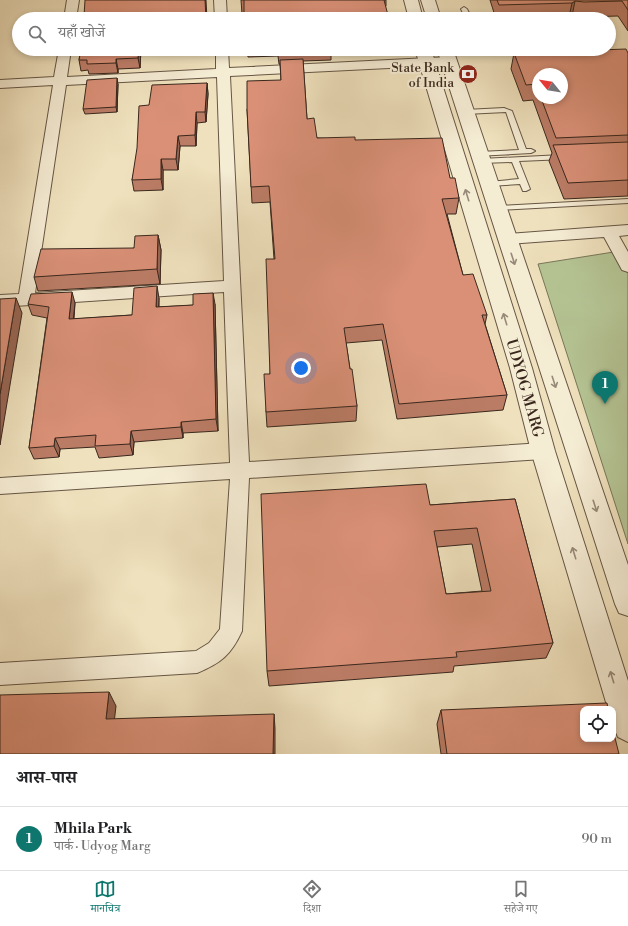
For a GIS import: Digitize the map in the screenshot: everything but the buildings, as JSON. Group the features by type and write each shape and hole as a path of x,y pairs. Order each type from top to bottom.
{"street":[{"path":"71,12 73,0"},
{"path":"220,0 221,12"},
{"path":"411,0 414,12"},
{"path":"428,0 432,12"},
{"path":"26,300 64,56"},
{"path":"0,674 197,662 214,655 224,643 231,631 240,470 222,56"},
{"path":"0,84 223,72 425,56"},
{"name":"UDYOG MARG","path":"425,56 518,360 543,451 628,727"},
{"name":"UDYOG MARG","path":"447,56 488,184 621,562 628,604"},
{"path":"507,239 628,230"},
{"path":"608,231 628,266"},
{"path":"0,301 231,286"},
{"path":"0,486 543,451"}],"lane":[{"path":"465,112 509,111 527,151 480,157"},
{"path":"480,157 515,159 568,157"},
{"path":"488,184 524,185 515,159"},
{"path":"497,208 628,201"}],"green space":[{"path":"620,251 628,264 628,544 538,264"}],"place":[{"name":"State Bank of India","path":"468,74"},
{"name":"Mhila Park","path":"605,404"}]}
